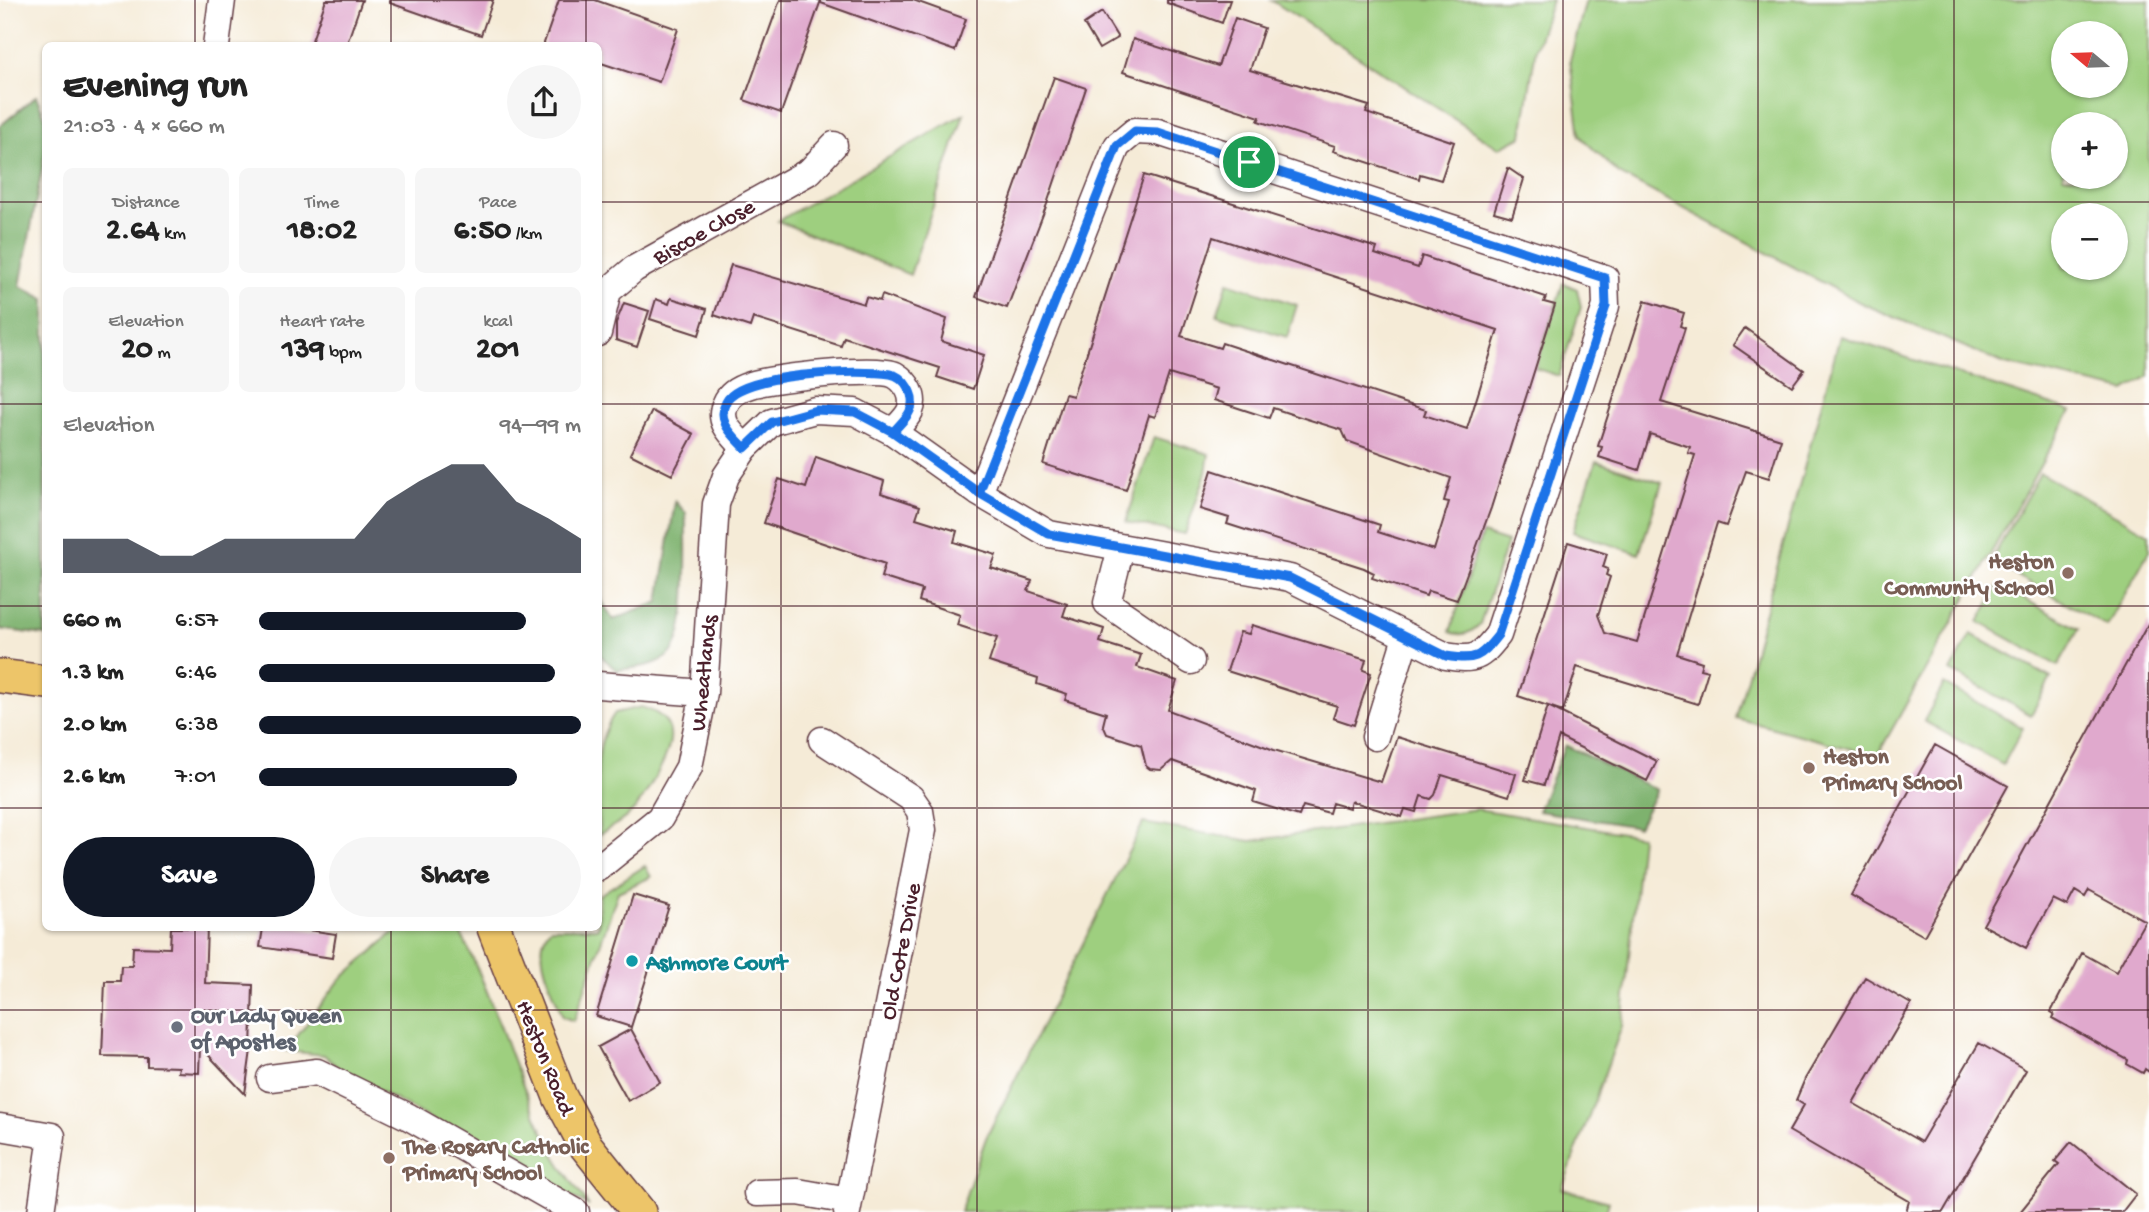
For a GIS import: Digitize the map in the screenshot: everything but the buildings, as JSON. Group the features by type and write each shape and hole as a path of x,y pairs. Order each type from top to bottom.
{"main road":[{"path":"0,676 42,681"},
{"name":"Heston Road","path":"500,931 560,1097 586,1146 639,1212"}],"street":[{"path":"217,42 222,0"},
{"name":"Wheatlands","path":"602,865 660,818 689,767 704,693 716,504 726,476 745,448 772,422 816,410 855,412 893,432 979,493 1049,534 1290,578 1446,656 1471,660 1486,651 1498,635 1606,306 1605,278 1158,132 1135,131 1117,146 979,493"},
{"name":"Biscoe Close","path":"602,316 608,290 634,269 810,171 834,145"},
{"path":"745,448 726,428 723,411 726,401 735,391 752,384 811,374 893,374 905,383 913,396 910,411 893,432"},
{"path":"1121,548 1107,603 1191,661"},
{"path":"1375,737 1406,637"},
{"path":"602,685 704,693"},
{"name":"Old Cote Drive","path":"822,740 911,798 920,811 922,830 848,1206"},
{"path":"270,1078 317,1072 409,1116 576,1212"},
{"path":"0,1127 52,1136 41,1212"},
{"path":"757,1194 798,1192 848,1206"}],"green space":[{"path":"1271,0 1552,0 1536,48 1522,136 1499,148"},
{"path":"1586,0 2149,0 2149,376 2125,391 2005,364 1861,303 1619,174 1580,136 1570,60"},
{"path":"36,96 42,110 42,169 20,286 42,297 42,635 0,629 0,126"},
{"path":"964,114 910,275 778,221"},
{"path":"1228,282 1297,305 1287,337 1217,315"},
{"path":"1563,283 1577,289 1581,307 1559,376 1535,368"},
{"path":"1840,336 2071,411 1877,756 1736,718"},
{"path":"1154,437 1209,454 1206,473 1185,534 1126,522"},
{"path":"1596,461 1662,483 1639,554 1573,532"},
{"path":"2040,473 2149,534 2149,551 2107,626 1991,561"},
{"path":"675,501 686,513 686,589 681,630 676,646 668,656 656,663 616,670 602,657 602,601 613,620 659,602"},
{"path":"1482,534 1507,542 1480,624 1466,633 1450,632"},
{"path":"1999,585 2079,629 2058,666 1979,622"},
{"path":"1971,634 2051,678 2031,715 1951,671"},
{"path":"1944,684 2023,728 2003,765 1924,721"},
{"path":"641,707 654,712 668,726 669,745 662,765 635,809 602,833 602,741 615,713"},
{"path":"1565,745 1657,790 1638,827 1538,811"},
{"path":"1477,809 1641,836 1622,1026 1562,1189 1609,1202 1606,1212 960,1212 986,1138 1143,823 1251,841"},
{"path":"645,866 651,877 618,892 574,1021 563,1017 550,984 543,959 544,937 548,931 602,931 602,893"},
{"path":"396,931 459,931 484,983 540,1125 557,1159 589,1206 341,1070 324,1055 286,1051 340,980"}],"place":[{"name":"Heston Community School","path":"2068,573"},
{"name":"Heston Primary School","path":"1809,768"},
{"name":"Ashmore Court","path":"632,961"},
{"name":"Our Lady Queen of Apostles","path":"177,1027"},
{"name":"The Rosary Catholic Primary School","path":"389,1158"}],"route":[{"path":"1249,162 1158,132 1135,131 1117,146 979,493 893,432 855,412 816,410 772,422 745,448 726,428 723,411 726,401 735,391 752,384 811,374 893,374 905,383 913,396 910,411 893,432 979,493 1029,525 1066,538 1290,578 1446,656 1471,660 1486,651 1498,635 1606,306 1605,278 1249,162"}]}
